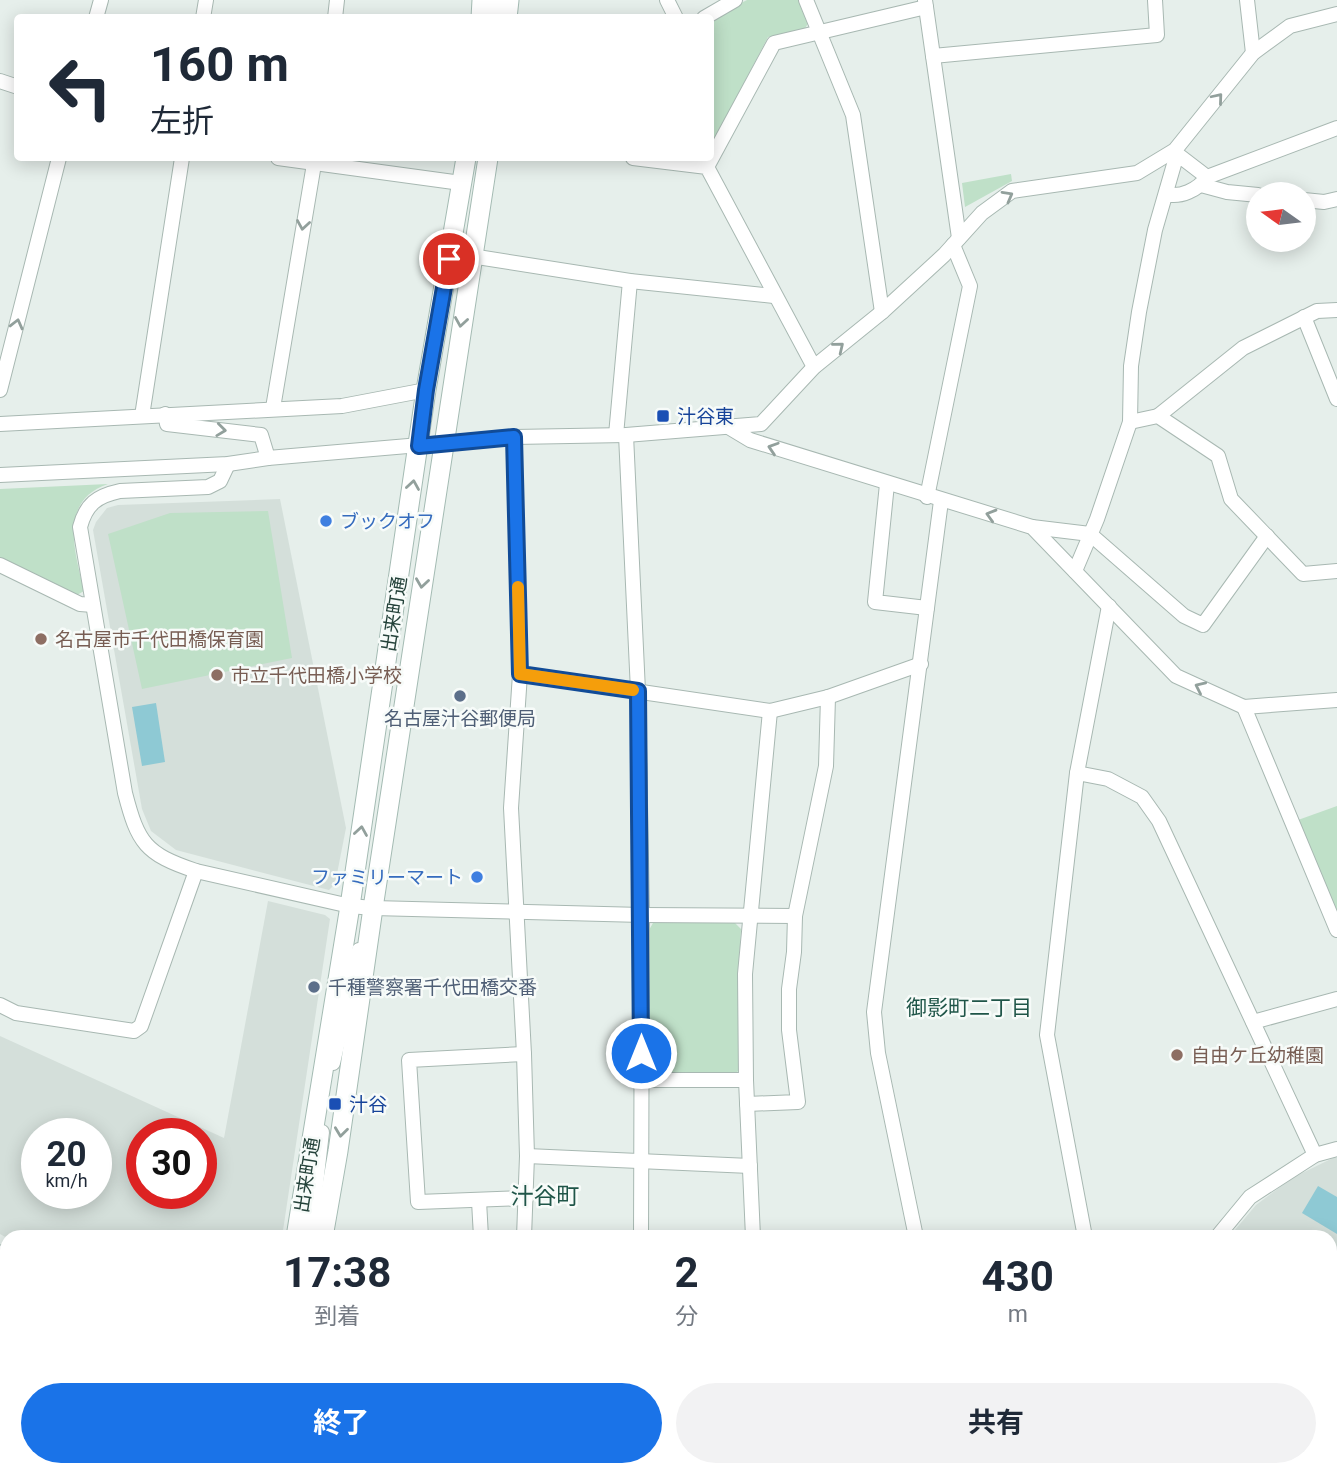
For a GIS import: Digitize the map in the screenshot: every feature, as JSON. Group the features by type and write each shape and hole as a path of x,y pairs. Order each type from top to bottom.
{"main road":[{"name":"出来町通","path":"324,1230 338,1151 364,907 426,390 465,161"},
{"name":"出来町通","path":"297,1230 364,907 383,846 487,161"}],"street":[{"path":"711,14 735,0"},
{"path":"806,0 853,115 882,312"},
{"path":"933,56 1157,35 1156,0"},
{"path":"1247,0 1253,53"},
{"path":"714,154 774,43 821,34 925,4 956,241 970,286 934,499 921,664 874,1012 877,1052 915,1230"},
{"path":"0,475 227,464 268,458 514,437 621,435 761,424 814,367 882,312 982,214 1012,191 1138,173 1176,152 1253,53 1290,26 1337,14"},
{"path":"1166,194 1175,196 1204,181 1337,128"},
{"path":"1176,152 1204,181 1227,192 1246,194"},
{"path":"1075,571 1130,422 1131,366 1137,326 1153,241 1176,152"},
{"path":"0,390 58,161"},
{"path":"142,416 181,161"},
{"path":"273,408 314,161"},
{"path":"320,161 461,183"},
{"path":"674,161 707,167"},
{"path":"707,167 710,161"},
{"path":"707,167 814,367"},
{"path":"1316,201 1337,198"},
{"path":"471,256 630,281 774,296"},
{"path":"630,281 621,435 638,691 642,915 641,1230"},
{"path":"1130,422 1159,416 1243,348 1317,311 1337,310"},
{"path":"1304,317 1337,399"},
{"path":"0,424 342,406 426,390"},
{"path":"165,414 167,424 261,435 268,458"},
{"path":"1159,416 1218,456 1231,499 1303,573 1337,571"},
{"path":"730,428 750,440 934,499 1032,527 1090,534 1184,616 1203,625 1267,536"},
{"path":"514,437 520,674 511,807 524,1054 527,1156 524,1230"},
{"path":"227,464 220,481 208,487 105,494 91,503 84,512 80,527 125,793 135,829 154,853 196,871 364,907 642,915 795,916"},
{"path":"887,484 875,602 927,608"},
{"path":"1032,527 1176,676 1244,707 1337,700"},
{"path":"0,565 80,604 93,605"},
{"path":"1084,1230 1047,1035 1077,773 1109,606"},
{"path":"520,674 770,711 828,697 921,664"},
{"path":"747,1104 798,1102 789,1030 789,989 795,916 826,766 828,697"},
{"path":"1244,707 1337,930"},
{"path":"753,1230 746,1080 745,975 770,711"},
{"path":"1077,773 1108,779 1142,797 1159,821 1315,1155"},
{"path":"0,1004 16,1013 134,1031 141,1026 196,871"},
{"path":"311,1230 331,1074 364,907"},
{"path":"1253,1022 1337,999"},
{"path":"524,1054 409,1060 418,1202 526,1198"},
{"path":"640,1080 746,1080"},
{"path":"1223,1230 1250,1197 1315,1155 1337,1149"},
{"path":"527,1156 750,1166"},
{"path":"479,1201 481,1230"}],"shaded area":[{"name":"市立千代田橋小学校","path":"280,499 346,828 335,884 329,890 176,850 151,831 142,809 93,530 107,508 118,505"},
{"path":"268,901 325,915 330,919 283,1230 0,1230 0,1036 180,1118 126,1118 126,1209 217,1209 217,1135 224,1138"},
{"path":"1337,1158 1337,1230 1235,1230 1256,1205 1292,1178"}],"green space":[{"path":"747,0 802,0 809,22 804,30 768,37 714,140 714,16"},
{"path":"1011,174 1012,181 965,207 962,183"},
{"path":"108,484 92,492 82,502 76,515 74,544 84,591 77,595 0,559 0,489"},
{"path":"268,511 292,658 142,689 108,534 170,513"},
{"path":"1337,806 1337,911 1298,820"},
{"path":"653,923 735,923 741,929 738,981 740,1069 735,1074 653,1076 649,1072 649,930"}],"water":[{"path":"156,703 165,762 142,766 132,707"},
{"path":"1318,1186 1337,1197 1337,1230 1330,1230 1302,1213"}],"slow traffic":[{"path":"518,587 520,674 633,690"}],"place":[{"name":"汁谷東","path":"663,416"},
{"name":"ブックオフ","path":"326,521"},
{"name":"名古屋市千代田橋保育園","path":"41,639"},
{"name":"市立千代田橋小学校","path":"217,675"},
{"name":"名古屋汁谷郵便局","path":"460,696"},
{"name":"ファミリーマート","path":"477,877"},
{"name":"千種警察署千代田橋交番","path":"314,987"},
{"name":"自由ケ丘幼稚園","path":"1177,1055"},
{"name":"汁谷","path":"335,1104"}],"district":[{"name":"御影町二丁目","path":"969,1008"},
{"name":"汁谷町","path":"545,1196"}],"route":[{"path":"449,259 419,446 514,437 520,674 638,691 642,915 641,1053"}]}
